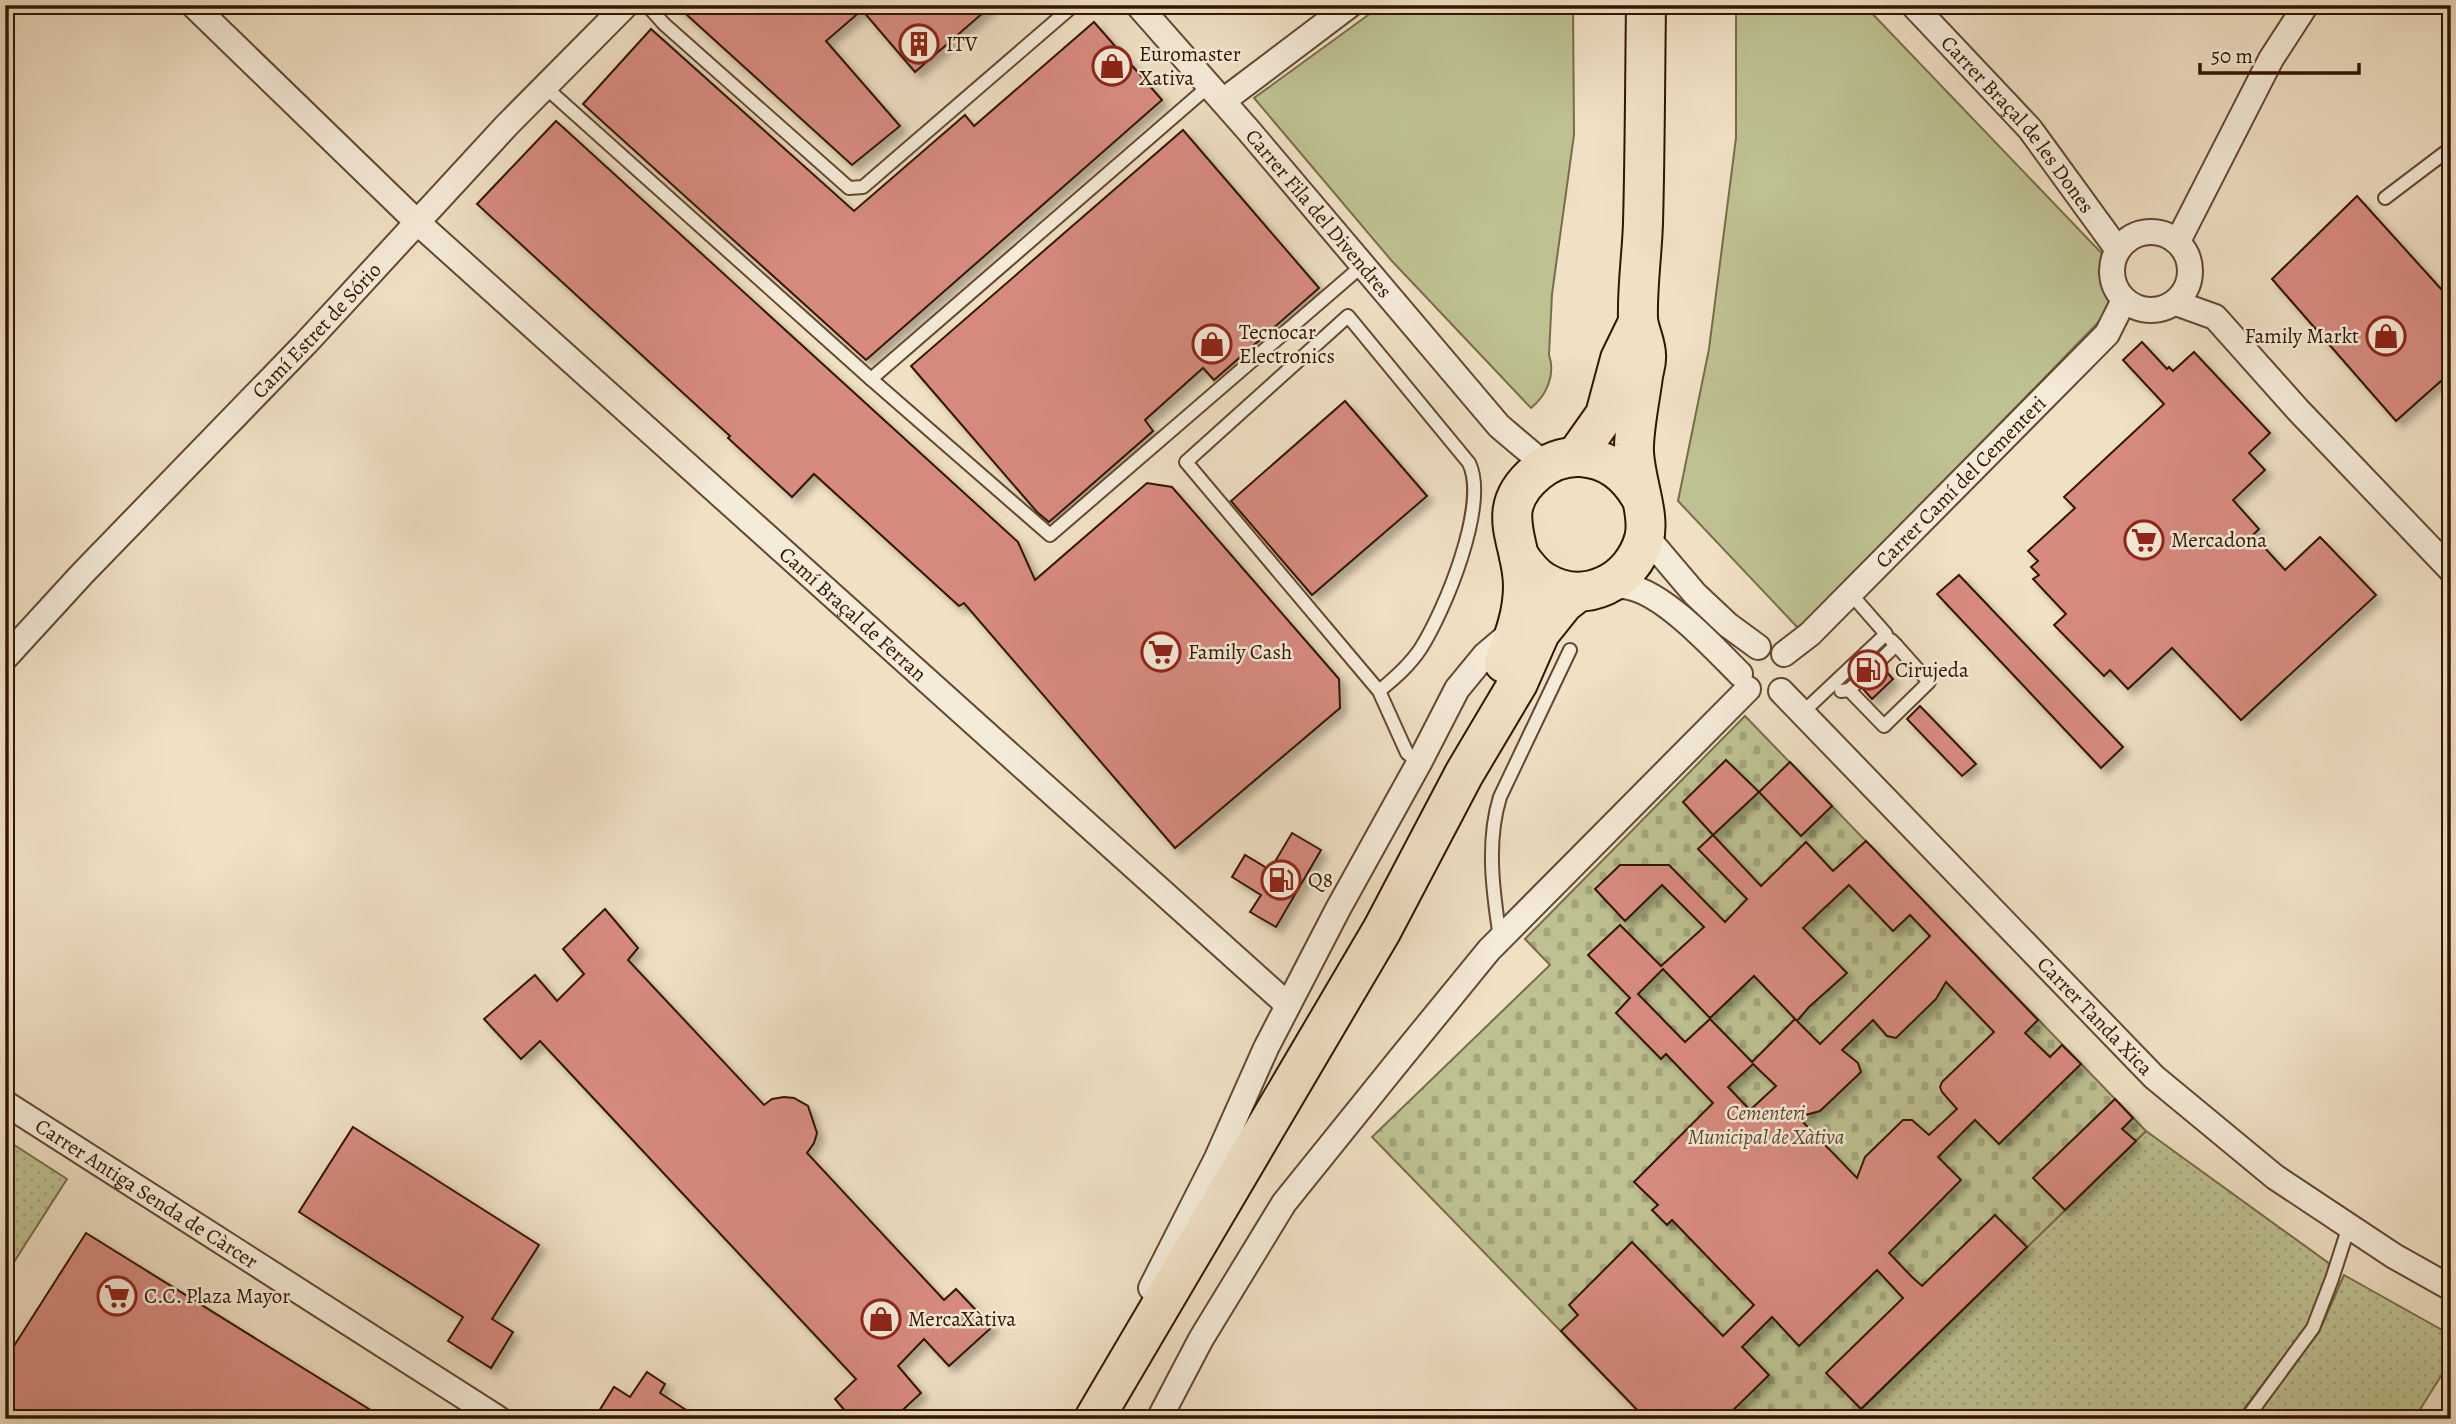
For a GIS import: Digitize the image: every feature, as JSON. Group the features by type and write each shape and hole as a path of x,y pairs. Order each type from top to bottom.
{"main road":[{"path":"1094,1419 1382,930 1464,774 1518,683 1540,634 1564,603 1625,574 1639,556 1646,535 1646,515 1640,496 1633,447 1646,355 1638,322 1643,224 1646,5"},
{"path":"1464,774 1519,625 1523,585 1519,556 1512,536 1511,516 1517,496 1605,415 1620,359 1638,322"},
{"path":"1550,467 1592,458 1621,471 1632,482 1640,496"},
{"path":"1519,556 1544,582 1560,589 1592,589"}],"street":[{"name":"Camí Braçal de Ferran","path":"193,5 417,222 1288,1005"},
{"name":"Camí Estret de Sório","path":"5,658 82,574 306,343 544,86 626,5"},
{"name":"Carrer Fila del Divendres","path":"1138,5 1499,426 1550,467"},
{"path":"1216,94 1350,5"},
{"path":"1645,65 1661,5"},
{"name":"Carrer Braçal de les Dones","path":"1913,5 2030,129 2118,250"},
{"path":"2178,241 2271,59 2306,5"},
{"path":"2152,231 2166,234 2178,241 2191,265 2185,292 2176,303 2164,309 2150,311 2136,308 2124,300 2116,289 2112,276 2113,262 2118,250 2127,240 2139,233 2152,231"},
{"name":"Carrer Camí del Cementeri","path":"1784,654 1810,634 2107,334 2124,300"},
{"path":"2176,303 2215,317 2298,410 2451,570"},
{"path":"1646,535 1695,594 1728,625 1758,647"},
{"path":"1159,1419 1201,1339 1284,1203 1495,944 1744,682 1744,657 1758,647 1772,646 1784,654 1791,669 1787,685 1775,695 1760,696 1744,682 1711,645 1654,597 1629,587 1592,589"},
{"path":"1074,1419 1141,1307 1205,1182 1288,1005 1457,689 1485,655 1519,625"},
{"name":"Carrer Tanda Xica","path":"1781,691 2154,1077 2274,1177 2394,1256 2451,1287"},
{"name":"Carrer Antiga Senda de Càrcer","path":"5,1103 499,1419"}],"lane":[{"path":"647,5 664,24 849,188 863,187 1074,5"},
{"path":"544,86 1049,535 1363,265"},
{"path":"871,379 1216,94"},
{"path":"2385,198 2451,148"},
{"path":"1380,691 1408,665 1421,648 1441,607 1470,531 1474,474 1469,463 1348,316 1186,462 1380,691 1408,753 1419,763"},
{"path":"1849,690 1884,726 1929,682 1850,593"},
{"path":"1802,713 1886,634"},
{"path":"1824,693 1849,690 1896,645"},
{"path":"1495,944 1492,822 1500,797 1570,650"},
{"path":"2250,1419 2252,1411 2313,1328 2349,1226"}],"green space":[{"path":"1382,5 1573,5 1574,135 1552,294 1549,355 1551,370 1545,391 1531,408 1391,260 1254,98"},
{"path":"1736,5 1864,5 2110,262 2119,282 2114,306 1800,630 1678,501 1709,349 1736,138"},
{"name":"Cementeri Municipal de Xàtiva","path":"1745,716 2146,1131 1851,1419 1646,1419 1372,1137 1550,965 1525,939"},
{"path":"2146,1131 2330,1264 2322,1299 2307,1326 2236,1419 1851,1419"},
{"path":"5,1139 67,1179 5,1276"},
{"path":"2344,1275 2451,1335 2451,1360 2414,1419 2259,1419 2261,1410 2319,1332"}],"building":[{"path":"676,5 992,5 915,72 862,10 826,41 900,126 852,165"},
{"path":"1094,22 1162,100 866,360 583,104 651,29 854,211 965,115 974,126"},
{"path":"556,121 1018,542 1035,580 1147,483 1172,487 1339,679 1340,708 1175,848 964,603 959,606 814,474 792,497 728,438 730,436 477,204"},
{"path":"1183,130 1319,288 1214,380 1203,368 1145,420 1153,431 1049,522 1037,512 911,366"},
{"name":"Family Markt","path":"2357,196 2451,300 2451,372 2396,421 2272,279"},
{"path":"2142,342 2167,369 2169,367 2173,371 2194,352 2270,433 2249,453 2265,470 2233,500 2259,529 2253,535 2285,570 2320,537 2376,595 2241,720 2172,648 2128,689 2110,670 2104,676 2054,625 2066,614 2033,579 2039,575 2031,567 2038,561 2028,551 2075,508 2064,497 2164,404 2123,360"},
{"path":"1345,401 1427,496 1312,595 1231,501"},
{"path":"1959,575 2123,747 2101,768 1937,594"},
{"path":"1884,669 1893,679 1872,699 1863,689"},
{"path":"1920,706 1976,764 1962,776 1907,719"},
{"path":"1726,760 1759,792 1713,835 1683,802"},
{"path":"1790,762 1832,806 1801,836 1759,792"},
{"path":"1292,833 1321,850 1276,927 1250,912 1261,895 1232,877 1245,855 1270,870"},
{"path":"1713,835 1761,886 1806,842 1833,871 1866,841 2038,1020 2025,1033 2050,1057 2062,1045 2081,1064 1999,1144 1975,1120 1938,1157 1961,1180 1889,1253 1912,1277 1922,1286 1995,1215 2027,1247 1861,1409 1826,1373 1903,1298 1877,1270 1799,1346 1772,1317 1742,1347 1769,1375 1724,1419 1646,1419 1561,1331 1578,1315 1569,1305 1632,1242 1723,1336 1754,1305 1672,1220 1667,1225 1652,1210 1658,1205 1634,1182 1713,1103 1666,1054 1661,1059 1616,1013 1630,998 1588,955 1620,925 1661,966 1704,927 1662,885 1625,921 1595,889 1620,865 1669,865 1725,922 1747,899 1698,849","holes":["1849,885 1893,931 1910,915 1930,936 1820,1044 1797,1021 1847,973 1803,928","1663,969 1710,1018 1754,976 1797,1021 1795,1019 1752,1062 1710,1019 1685,1042 1638,994","1946,982 1994,1032 1942,1082 1942,1092 1957,1109 1929,1135 1912,1120 1903,1120 1865,1157 1857,1178 1798,1117 1820,1111 1861,1072 1858,1063 1842,1050 1873,1020 1887,1036 1896,1038 1936,999","1753,1064 1776,1086 1750,1110 1728,1087"]},
{"path":"605,909 638,948 628,960 764,1105 772,1099 784,1097 794,1098 808,1106 817,1133 807,1153 944,1300 956,1289 992,1327 949,1366 924,1339 898,1366 921,1393 893,1419 852,1419 835,1399 856,1379 540,1041 521,1059 484,1019 535,975 557,1001 584,974 563,949"},
{"path":"2115,1099 2133,1118 2122,1129 2136,1141 2065,1210 2033,1178"},
{"path":"353,1127 539,1245 492,1319 513,1332 491,1368 448,1341 463,1317 299,1212"},
{"name":"C.C. Plaza Mayor","path":"86,1233 385,1419 5,1419 5,1360"},
{"path":"647,1372 665,1384 660,1393 700,1419 594,1419 614,1387 630,1397"}],"place":[{"name":"ITV","path":"919,44"},
{"name":"Euromaster Xativa","path":"1112,66"},
{"name":"Family Markt","path":"2386,336"},
{"name":"Tecnocar Electronics","path":"1212,344"},
{"name":"Mercadona","path":"2144,540"},
{"name":"Family Cash","path":"1161,652"},
{"name":"Cirujeda","path":"1868,670"},
{"name":"Q8","path":"1281,880"},
{"name":"C.C. Plaza Mayor","path":"117,1296"},
{"name":"MercaXàtiva","path":"881,1319"}]}
